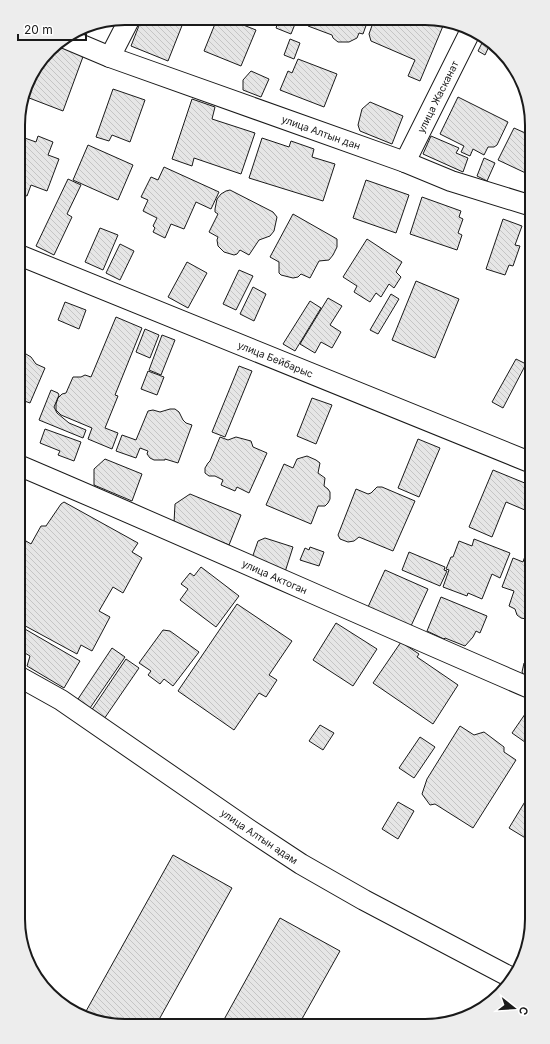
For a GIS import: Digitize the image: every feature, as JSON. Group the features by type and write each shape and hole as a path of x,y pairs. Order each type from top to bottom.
{"street":[{"path":"110,56 126,25"},
{"name":"улица Жасканат","path":"404,162 469,35"},
{"name":"улица Алтын дан","path":"71,40 110,56 404,162 451,181 525,204"},
{"name":"улица Бейбарыс","path":"25,257 525,460"},
{"name":"улица Актоган","path":"25,468 525,686"},
{"name":"улица Алтын адам","path":"25,680 61,700 301,864 364,900 507,976"}],"building":[{"path":"139,25 182,25 168,61 131,46"},
{"path":"215,25 243,25 256,30 241,66 204,51"},
{"path":"277,25 295,25 291,34 276,28"},
{"path":"366,25 363,34 359,33 357,38 349,42 338,42 332,35 308,26"},
{"path":"372,25 432,25 443,27 420,81 408,76 415,60 371,41 369,34"},
{"path":"290,39 300,43 294,59 284,55"},
{"path":"482,43 488,48 485,55 478,51"},
{"path":"64,46 84,54 63,111 29,98 38,75 50,59"},
{"path":"298,59 337,74 324,107 280,90 288,71 292,73"},
{"path":"251,71 269,79 261,97 243,90 243,80"},
{"path":"113,89 145,100 130,142 112,135 109,141 96,137"},
{"path":"458,97 508,122 497,145 494,147 488,147 484,155 473,149 470,156 461,152 464,146 440,134"},
{"path":"192,99 215,107 212,119 255,133 241,174 194,158 192,166 172,159"},
{"path":"370,102 403,116 392,144 360,131 358,125 362,109"},
{"path":"514,128 525,133 525,173 498,160"},
{"path":"38,136 53,142 48,155 59,159 47,191 31,185 27,196 25,195 25,138 36,142"},
{"path":"431,136 459,148 456,153 468,158 463,172 423,154"},
{"path":"262,138 289,147 291,141 314,149 312,157 335,164 323,201 249,178"},
{"path":"88,145 133,165 118,200 73,180"},
{"path":"484,158 495,163 487,181 477,176"},
{"path":"164,167 219,192 211,209 196,202 184,229 171,224 165,238 153,232 155,228 153,226 157,218 143,211 148,200 141,197 151,177 158,180"},
{"path":"68,179 81,185 67,214 72,217 54,255 36,246"},
{"path":"366,180 409,195 396,233 353,218"},
{"path":"230,190 273,212 277,217 274,231 270,236 259,240 249,255 240,250 234,255 224,252 218,246 218,237 209,232 218,214 215,212 217,199 221,194"},
{"path":"422,197 461,211 459,217 463,219 458,233 462,235 457,250 410,234"},
{"path":"293,214 337,239 337,247 333,255 329,260 319,261 310,278 301,274 298,277 293,278 281,275 279,273 279,262 270,257"},
{"path":"503,219 522,226 515,245 520,246 513,266 509,265 505,275 486,269"},
{"path":"100,228 118,235 103,270 85,262"},
{"path":"367,239 402,262 396,272 401,277 394,288 389,284 381,297 376,293 370,302 354,292 357,286 343,277"},
{"path":"120,244 134,251 120,280 106,273"},
{"path":"187,262 207,273 188,308 168,297"},
{"path":"239,270 253,276 236,310 223,304"},
{"path":"416,281 459,299 435,358 392,340"},
{"path":"253,287 266,294 254,321 240,314"},
{"path":"391,294 399,299 378,334 370,330"},
{"path":"328,298 342,306 330,325 341,332 332,348 321,342 315,353 300,344"},
{"path":"310,301 321,308 295,351 283,344"},
{"path":"65,302 86,310 79,329 58,320"},
{"path":"116,317 142,328 115,395 118,396 105,428 118,433 112,449 88,439 92,428 61,415 56,410 56,404 58,398 62,394 66,393 73,377 81,377 85,375 91,377"},
{"path":"145,329 159,335 150,358 136,352"},
{"path":"162,335 175,340 161,375 149,370"},
{"path":"25,354 31,357 36,364 45,368 30,403 25,401"},
{"path":"516,359 525,364 503,408 492,402"},
{"path":"239,366 252,371 225,437 212,432"},
{"path":"148,371 164,377 157,395 141,389"},
{"path":"51,390 59,395 54,407 57,413 69,423 86,430 83,438 39,420"},
{"path":"312,398 332,405 316,444 297,436"},
{"path":"175,409 179,412 186,423 192,425 178,463 165,459 154,460 147,454 148,451 140,448 136,458 116,451 122,435 136,440 148,411 153,410 160,412"},
{"path":"45,429 81,442 74,461 58,455 60,451 40,443"},
{"path":"220,437 228,440 236,437 251,441 253,447 267,453 249,493 237,487 235,491 221,485 223,480 215,476 209,476 205,473 205,468 210,461"},
{"path":"418,439 440,448 419,497 398,488"},
{"path":"307,456 320,463 318,473 325,478 324,486 330,492 330,499 328,503 325,506 318,506 311,524 266,505 284,464 293,468 297,459"},
{"path":"105,459 142,474 132,501 94,485 94,469"},
{"path":"493,470 525,483 525,510 506,502 492,537 469,527"},
{"path":"377,487 382,487 415,501 393,551 359,537 354,541 348,542 340,539 338,535 356,489 368,494"},
{"path":"190,494 241,515 229,545 174,523 175,504"},
{"path":"64,502 138,543 132,552 142,558 123,593 113,587 99,611 110,617 92,651 81,645 77,654 25,626 25,543 26,541 31,544 41,526 46,526"},
{"path":"265,538 293,547 285,572 251,561 258,541"},
{"path":"474,539 510,553 500,578 492,574 482,599 468,593 467,596 443,587 449,570 446,569 451,557 453,557 459,541 472,546"},
{"path":"310,547 324,552 319,566 300,560 305,548 309,550"},
{"path":"409,552 445,567 444,570 447,571 440,586 402,570"},
{"path":"525,556 525,619 517,615 515,609 509,606 514,591 502,587 513,558 523,562"},
{"path":"201,567 239,596 216,627 180,600 188,589 181,584 190,573 194,576"},
{"path":"385,570 428,589 411,626 368,607"},
{"path":"441,597 487,616 480,633 476,631 465,646 427,631"},
{"path":"237,604 292,641 269,675 277,680 266,697 259,693 234,730 178,691"},
{"path":"336,623 377,649 353,686 313,660"},
{"path":"25,629 80,661 64,688 27,666 30,656 25,653"},
{"path":"163,630 170,631 199,652 173,686 164,679 160,684 148,675 151,671 139,663"},
{"path":"401,642 419,654 417,657 458,685 433,724 373,683"},
{"path":"112,648 125,657 90,708 78,699"},
{"path":"126,659 139,668 104,719 91,711"},
{"path":"525,662 525,676 522,672"},
{"path":"525,714 525,742 512,733"},
{"path":"320,725 334,733 323,750 309,741"},
{"path":"460,726 474,735 484,732 504,747 504,752 516,760 473,828 435,804 430,805 422,794 427,779"},
{"path":"420,737 435,747 414,778 399,768"},
{"path":"398,802 414,811 398,839 382,829"},
{"path":"525,802 525,838 509,828"},
{"path":"173,855 232,888 159,1019 112,1018 99,1016 86,1011"},
{"path":"280,918 340,951 302,1019 224,1019"}]}
